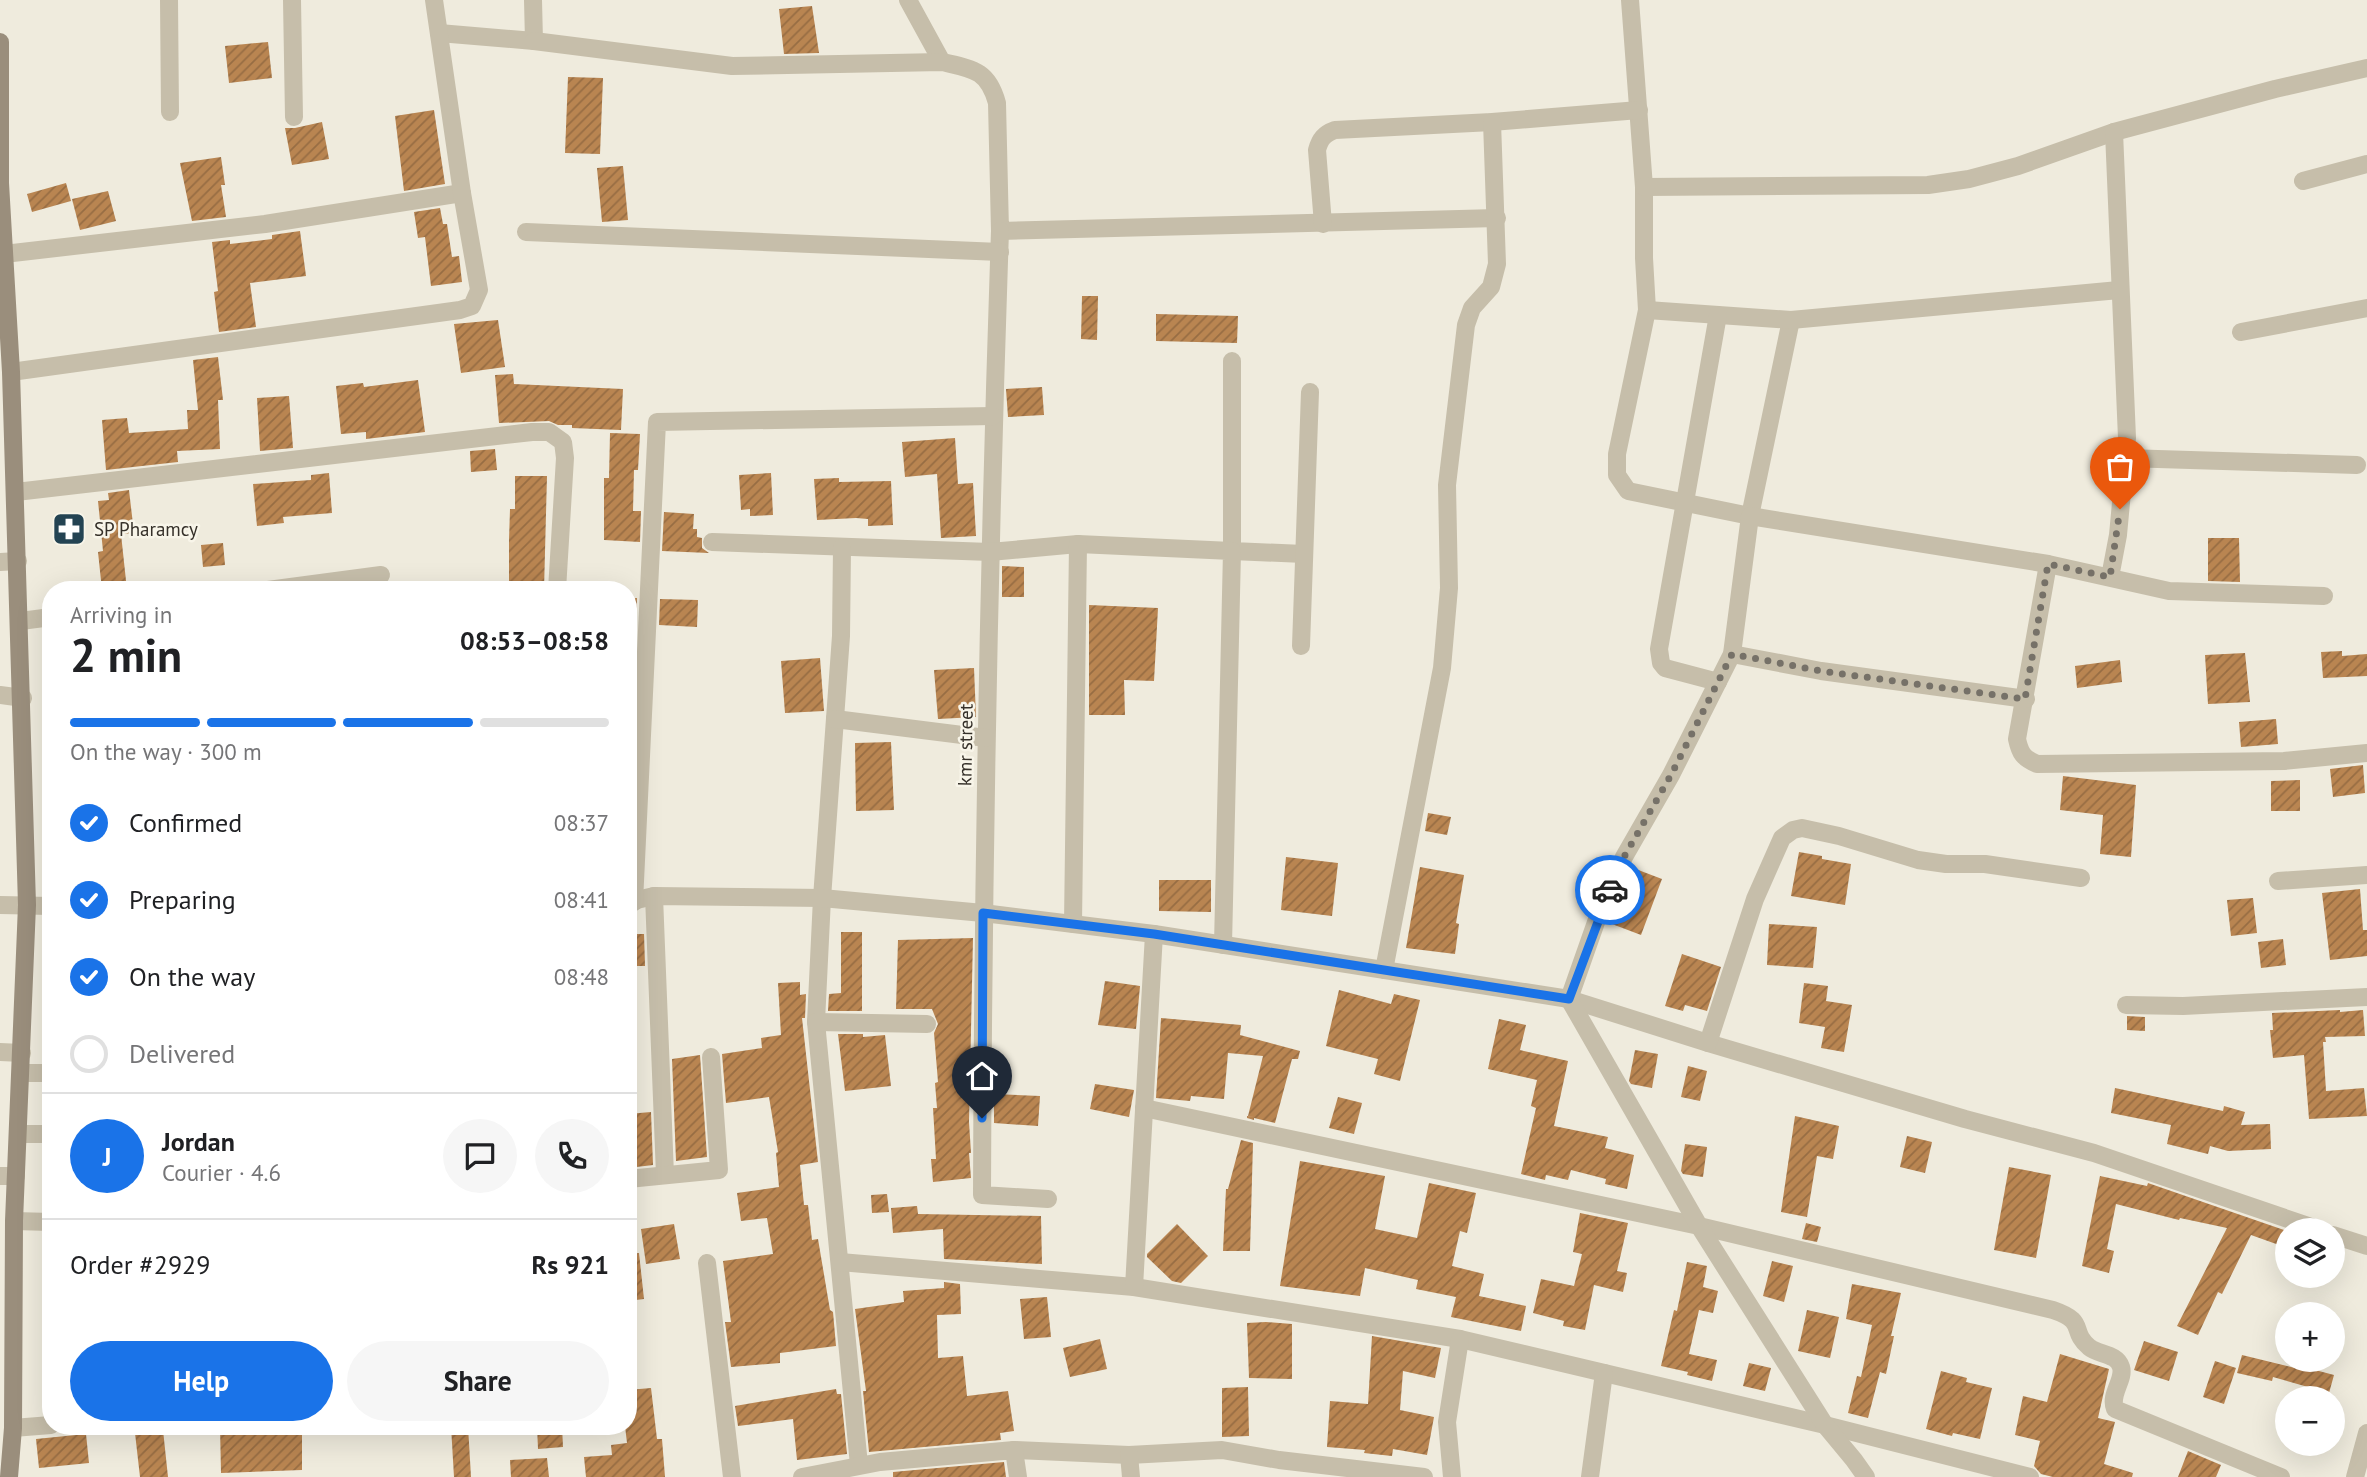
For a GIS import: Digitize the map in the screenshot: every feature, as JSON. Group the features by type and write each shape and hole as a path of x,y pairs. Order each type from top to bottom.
{"street":[{"path":"169,0 170,112"},
{"path":"292,0 294,117"},
{"path":"11,372 460,310 472,306 479,290 434,0"},
{"path":"533,0 534,41"},
{"path":"908,0 942,61"},
{"path":"1630,0 1644,187 1647,310 1618,454 1617,475 1628,491 1750,516 2048,564 2169,591 2324,596"},
{"name":"kmr street","path":"439,33 534,41 732,66 942,61 967,67 984,75 993,88 997,103 1000,252 993,416 986,738 982,1195 1048,1199"},
{"path":"0,42 0,183 16,492 9,562 20,621 27,905 19,1133 8,1176 14,1221 13,1428 9,1477"},
{"path":"1644,187 1928,185 1969,179 2018,166 2114,132 2275,89 2367,68"},
{"path":"1323,224 1317,150 1320,140 1335,130 1492,122 1639,110"},
{"path":"1384,970 1441,668 1449,588 1447,485 1466,325 1472,308 1491,288 1497,264 1492,122"},
{"path":"2110,577 2118,535 2127,438 2114,132"},
{"path":"2303,181 2367,164"},
{"path":"4,254 265,224 462,193"},
{"path":"1000,231 1497,218"},
{"path":"526,232 1000,252"},
{"path":"1647,310 1791,320 2119,290"},
{"path":"2241,332 2367,307"},
{"path":"1718,315 1659,649 1661,663 1665,668 1718,682"},
{"path":"1791,320 1750,516 1732,654 1671,775 1624,857 1601,908 1569,999 1699,1226 1853,1468 1866,1477"},
{"path":"1223,945 1232,551 1232,362"},
{"path":"1301,646 1310,392"},
{"path":"637,791 657,422 993,416"},
{"path":"16,492 549,432 563,442 565,458 558,581"},
{"path":"2125,457 2357,465"},
{"path":"712,541 990,552 1079,544 1304,554"},
{"path":"1073,924 1079,544"},
{"path":"842,548 841,636 816,1022 859,1465"},
{"path":"2048,564 2017,739 2020,753 2027,760 2037,764 2284,761 2367,753"},
{"path":"336,581 381,575"},
{"path":"20,621 42,618"},
{"path":"1732,654 1821,671 2025,699"},
{"path":"0,695 23,698"},
{"path":"835,719 986,738"},
{"path":"1708,1043 1755,898 1782,838 1793,830 1802,828 1839,835 1918,860 1946,864 1985,864 2081,878"},
{"path":"2278,881 2367,875"},
{"path":"654,896 665,1175"},
{"path":"637,900 654,896 822,898 983,913 1154,934 1569,999 1965,1119 2094,1153 2285,1218"},
{"path":"0,905 42,906"},
{"path":"1134,1287 1154,934"},
{"path":"2126,1005 2183,1006 2367,997"},
{"path":"816,1022 927,1024"},
{"path":"0,1052 22,1053"},
{"path":"637,1178 719,1170 711,1057"},
{"path":"22,1073 42,1073"},
{"path":"1144,1108 1699,1226 2067,1315 2076,1322 2081,1338 2091,1349 2115,1358 2120,1363 2122,1370 2112,1401 2115,1409 2281,1477"},
{"path":"19,1133 42,1134"},
{"path":"14,1221 42,1222"},
{"path":"2345,1238 2367,1246"},
{"path":"708,1262 732,1477"},
{"path":"840,1262 1134,1287 1460,1339 1825,1425 2030,1477"},
{"path":"1452,1477 1447,1422 1460,1339"},
{"path":"1590,1477 1604,1373"},
{"path":"13,1428 42,1426"},
{"path":"2355,1477 2367,1433"},
{"path":"802,1477 859,1465 881,1470 1014,1450 1129,1455 1222,1450 1280,1469 1424,1477"},
{"path":"1014,1450 1018,1477"},
{"path":"1129,1455 1131,1477"}],"building":[{"path":"812,6 819,53 784,54 779,9"},
{"path":"268,42 272,78 229,83 225,46"},
{"path":"568,77 603,78 600,154 565,153"},
{"path":"434,110 445,184 404,191 395,116"},
{"path":"322,122 329,159 292,165 285,128"},
{"path":"221,157 225,185 221,185 226,217 192,221 180,163"},
{"path":"623,166 628,220 602,222 597,168"},
{"path":"66,183 71,201 32,212 27,194"},
{"path":"108,191 116,221 80,230 72,199"},
{"path":"440,208 443,224 447,224 452,257 459,256 462,282 431,286 425,237 418,238 414,212"},
{"path":"300,231 306,276 250,283 256,327 219,332 214,292 218,291 212,242 230,240 230,244 272,239 272,235"},
{"path":"1082,296 1098,296 1097,340 1081,339"},
{"path":"1156,314 1238,316 1237,343 1156,341"},
{"path":"498,320 505,367 461,373 454,324"},
{"path":"218,357 223,400 218,400 220,449 177,451 178,462 106,470 102,420 127,418 129,433 188,429 187,410 198,410 193,360"},
{"path":"513,374 514,384 623,389 621,430 572,428 572,425 558,425 549,421 499,423 495,375"},
{"path":"418,380 425,432 366,439 366,432 341,434 336,386 363,383 364,387"},
{"path":"1042,387 1044,415 1008,417 1006,389"},
{"path":"289,396 293,448 260,451 257,398"},
{"path":"610,433 640,434 638,470 634,470 633,511 641,511 640,542 604,540 604,478 609,478"},
{"path":"955,438 958,484 973,483 976,536 941,538 937,474 905,477 902,442"},
{"path":"495,449 497,470 471,472 470,451"},
{"path":"329,473 332,513 283,517 284,523 257,526 253,484 311,480 311,475"},
{"path":"771,473 773,515 750,516 750,509 741,510 739,475"},
{"path":"515,476 547,476 544,581 509,581 510,509 515,509"},
{"path":"839,478 839,482 891,481 893,525 868,526 868,519 856,518 817,520 814,479"},
{"path":"129,490 134,533 121,534 126,581 101,581 98,552 103,551 98,501 109,500 108,493"},
{"path":"664,512 694,514 693,529 697,529 697,537 702,538 702,548 709,553 662,551"},
{"path":"2208,538 2239,538 2240,582 2208,581"},
{"path":"223,543 225,565 203,567 201,545"},
{"path":"1002,566 1024,567 1024,597 1002,597"},
{"path":"660,599 698,600 697,627 659,625"},
{"path":"1089,605 1158,608 1154,681 1124,680 1125,715 1089,715"},
{"path":"2342,651 2342,656 2367,654 2367,676 2323,678 2321,652"},
{"path":"2245,653 2250,702 2208,704 2205,655"},
{"path":"820,658 824,711 785,713 781,661"},
{"path":"2120,660 2122,682 2077,688 2075,666"},
{"path":"974,668 976,717 938,719 934,670"},
{"path":"2276,719 2278,744 2241,747 2239,722"},
{"path":"891,742 894,810 856,811 855,743"},
{"path":"2363,765 2365,793 2333,797 2330,769"},
{"path":"2063,776 2136,785 2131,857 2100,854 2103,815 2060,810"},
{"path":"2300,780 2300,811 2271,811 2271,781"},
{"path":"1428,813 1451,817 1447,835 1425,831"},
{"path":"1799,852 1851,864 1845,905 1791,896"},
{"path":"1286,857 1338,863 1332,916 1281,910"},
{"path":"1420,867 1464,875 1456,923 1459,924 1455,954 1406,948"},
{"path":"1633,868 1662,879 1641,935 1612,924"},
{"path":"1159,880 1211,880 1211,912 1159,911"},
{"path":"2360,889 2363,930 2367,930 2367,956 2330,960 2322,893"},
{"path":"2253,898 2257,933 2231,936 2227,900"},
{"path":"1769,924 1817,927 1813,968 1767,965"},
{"path":"841,932 862,932 862,1011 828,1011 829,994 841,993"},
{"path":"637,934 644,934 645,966 637,966"},
{"path":"973,938 969,1122 971,1178 933,1182 931,1159 936,1159 933,1108 937,1108 935,1083 938,1082 934,1033 938,1024 932,1009 896,1009 898,940"},
{"path":"2283,939 2286,965 2261,968 2258,942"},
{"path":"1682,954 1721,967 1707,1011 1685,1005 1683,1011 1665,1006"},
{"path":"1105,981 1140,986 1136,1029 1098,1025"},
{"path":"800,982 800,995 806,994 805,1018 802,1018 818,1162 800,1165 804,1205 808,1205 812,1240 818,1239 830,1310 833,1312 836,1346 780,1353 780,1363 731,1367 725,1322 731,1322 723,1261 773,1254 767,1218 741,1221 737,1193 779,1187 778,1152 769,1097 726,1103 722,1054 762,1048 761,1038 781,1035 778,983"},
{"path":"1804,983 1828,986 1826,1001 1852,1005 1844,1052 1821,1048 1825,1027 1799,1023"},
{"path":"1339,990 1391,1004 1394,994 1420,1000 1400,1081 1374,1074 1378,1059 1326,1046"},
{"path":"2363,1010 2365,1036 2325,1037 2326,1091 2364,1088 2367,1116 2309,1119 2304,1055 2273,1058 2270,1030 2273,1030 2272,1013"},
{"path":"2127,1016 2145,1017 2145,1031 2127,1030"},
{"path":"1161,1018 1241,1025 1240,1035 1300,1051 1298,1059 1292,1059 1275,1123 1247,1118 1254,1117 1248,1116 1263,1056 1228,1053 1224,1099 1191,1096 1190,1101 1156,1098"},
{"path":"1499,1019 1526,1025 1520,1050 1568,1061 1554,1126 1608,1137 1605,1148 1634,1155 1627,1189 1605,1184 1606,1179 1571,1170 1568,1180 1546,1175 1545,1180 1521,1174 1536,1108 1531,1106 1537,1080 1488,1069"},
{"path":"838,1034 863,1034 863,1037 885,1035 891,1086 845,1091"},
{"path":"1635,1050 1658,1054 1652,1088 1631,1084 1629,1081"},
{"path":"700,1055 707,1157 676,1161 672,1059"},
{"path":"1688,1066 1707,1071 1700,1101 1681,1097"},
{"path":"1095,1084 1134,1090 1129,1117 1090,1109"},
{"path":"2115,1088 2223,1111 2224,1106 2245,1112 2241,1125 2270,1124 2271,1149 2228,1151 2210,1146 2208,1154 2167,1144 2171,1125 2111,1113"},
{"path":"994,1094 1040,1096 1038,1126 994,1123"},
{"path":"1338,1097 1362,1103 1354,1134 1329,1128"},
{"path":"651,1112 653,1165 637,1167 637,1113"},
{"path":"1795,1116 1839,1126 1833,1159 1817,1156 1807,1217 1781,1212"},
{"path":"1907,1136 1932,1142 1925,1173 1900,1167"},
{"path":"1241,1140 1253,1143 1250,1251 1223,1251 1226,1189"},
{"path":"1685,1144 1707,1147 1703,1177 1683,1174 1681,1171"},
{"path":"1300,1161 1385,1176 1375,1229 1417,1238 1429,1183 1476,1193 1467,1233 1460,1231 1452,1266 1484,1274 1479,1296 1526,1306 1521,1331 1451,1317 1456,1297 1416,1289 1418,1280 1365,1268 1360,1296 1280,1286"},
{"path":"2009,1167 2051,1175 2036,1258 1994,1250"},
{"path":"2100,1176 2147,1186 2148,1183 2275,1227 2275,1244 2251,1235 2222,1294 2218,1292 2198,1335 2177,1326 2227,1228 2180,1218 2179,1220 2116,1204 2107,1249 2114,1251 2109,1273 2082,1266"},
{"path":"887,1194 889,1212 872,1213 871,1195"},
{"path":"917,1206 918,1214 1041,1216 1042,1264 944,1259 943,1229 893,1233 891,1208"},
{"path":"1580,1213 1628,1223 1617,1271 1627,1273 1623,1292 1594,1285 1585,1330 1563,1326 1564,1321 1533,1313 1541,1279 1574,1286 1582,1254 1573,1252"},
{"path":"1806,1223 1821,1227 1817,1242 1802,1239"},
{"path":"674,1224 680,1259 646,1264 641,1229"},
{"path":"1177,1224 1208,1256 1181,1283 1172,1281 1147,1257"},
{"path":"637,1253 644,1299 637,1300"},
{"path":"1772,1261 1793,1266 1784,1302 1763,1296"},
{"path":"1687,1262 1707,1266 1703,1287 1718,1291 1713,1313 1699,1310 1689,1354 1717,1360 1712,1381 1661,1366 1674,1310 1677,1311"},
{"path":"944,1282 960,1284 961,1314 937,1315 938,1358 963,1356 967,1396 1008,1391 1014,1431 1000,1433 1001,1440 869,1452 863,1391 866,1391 855,1309 904,1302 903,1291 944,1288"},
{"path":"1852,1284 1901,1293 1886,1374 1880,1372 1868,1418 1848,1413 1857,1376 1861,1377 1872,1325 1846,1319"},
{"path":"1047,1297 1051,1337 1024,1339 1020,1299"},
{"path":"1807,1310 1839,1317 1830,1358 1798,1351"},
{"path":"1247,1323 1292,1324 1292,1379 1249,1378"},
{"path":"1372,1336 1441,1348 1435,1378 1403,1371 1400,1410 1434,1417 1427,1455 1393,1449 1392,1456 1364,1453 1365,1450 1327,1447 1330,1401 1368,1404"},
{"path":"1100,1339 1107,1369 1070,1377 1063,1348"},
{"path":"2144,1341 2178,1352 2169,1381 2134,1370"},
{"path":"2060,1354 2109,1369 2098,1418 2115,1422 2104,1464 2133,1473 2132,1477 2053,1477 2041,1474 2034,1466 2040,1441 2015,1435 2023,1396 2047,1402"},
{"path":"2242,1355 2275,1363 2275,1372 2323,1372 2334,1375 2331,1386 2304,1386 2273,1377 2272,1381 2237,1373"},
{"path":"2215,1361 2236,1368 2224,1404 2203,1397"},
{"path":"1749,1363 1771,1368 1765,1391 1743,1386"},
{"path":"1941,1371 1967,1378 1966,1382 1992,1388 1980,1439 1953,1433 1952,1436 1926,1429"},
{"path":"1248,1387 1249,1436 1222,1437 1222,1388"},
{"path":"651,1388 657,1439 662,1439 665,1477 586,1477 584,1457 612,1455 611,1445 627,1443 626,1435 637,1435 637,1389"},
{"path":"836,1389 837,1394 841,1394 847,1454 797,1460 793,1419 738,1426 735,1406"},
{"path":"86,1435 89,1463 39,1468 36,1439"},
{"path":"135,1435 164,1435 168,1477 140,1477"},
{"path":"220,1435 302,1435 302,1470 221,1473"},
{"path":"452,1435 469,1435 471,1477 454,1477"},
{"path":"537,1435 562,1435 563,1447 538,1449"},
{"path":"2188,1451 2221,1465 2216,1477 2178,1477"},
{"path":"547,1458 549,1477 511,1477 510,1460"},
{"path":"1004,1462 1006,1477 893,1477 893,1472"}],"way so far":[{"path":"1610,890 1624,857 1671,775 1732,654 1821,671 2025,699 2048,564 2110,577 2120,509"}],"place":[{"name":"SP Pharamcy","path":"69,529"}],"route":[{"path":"982,1118 983,913 1154,934 1569,999 1610,890"}]}
